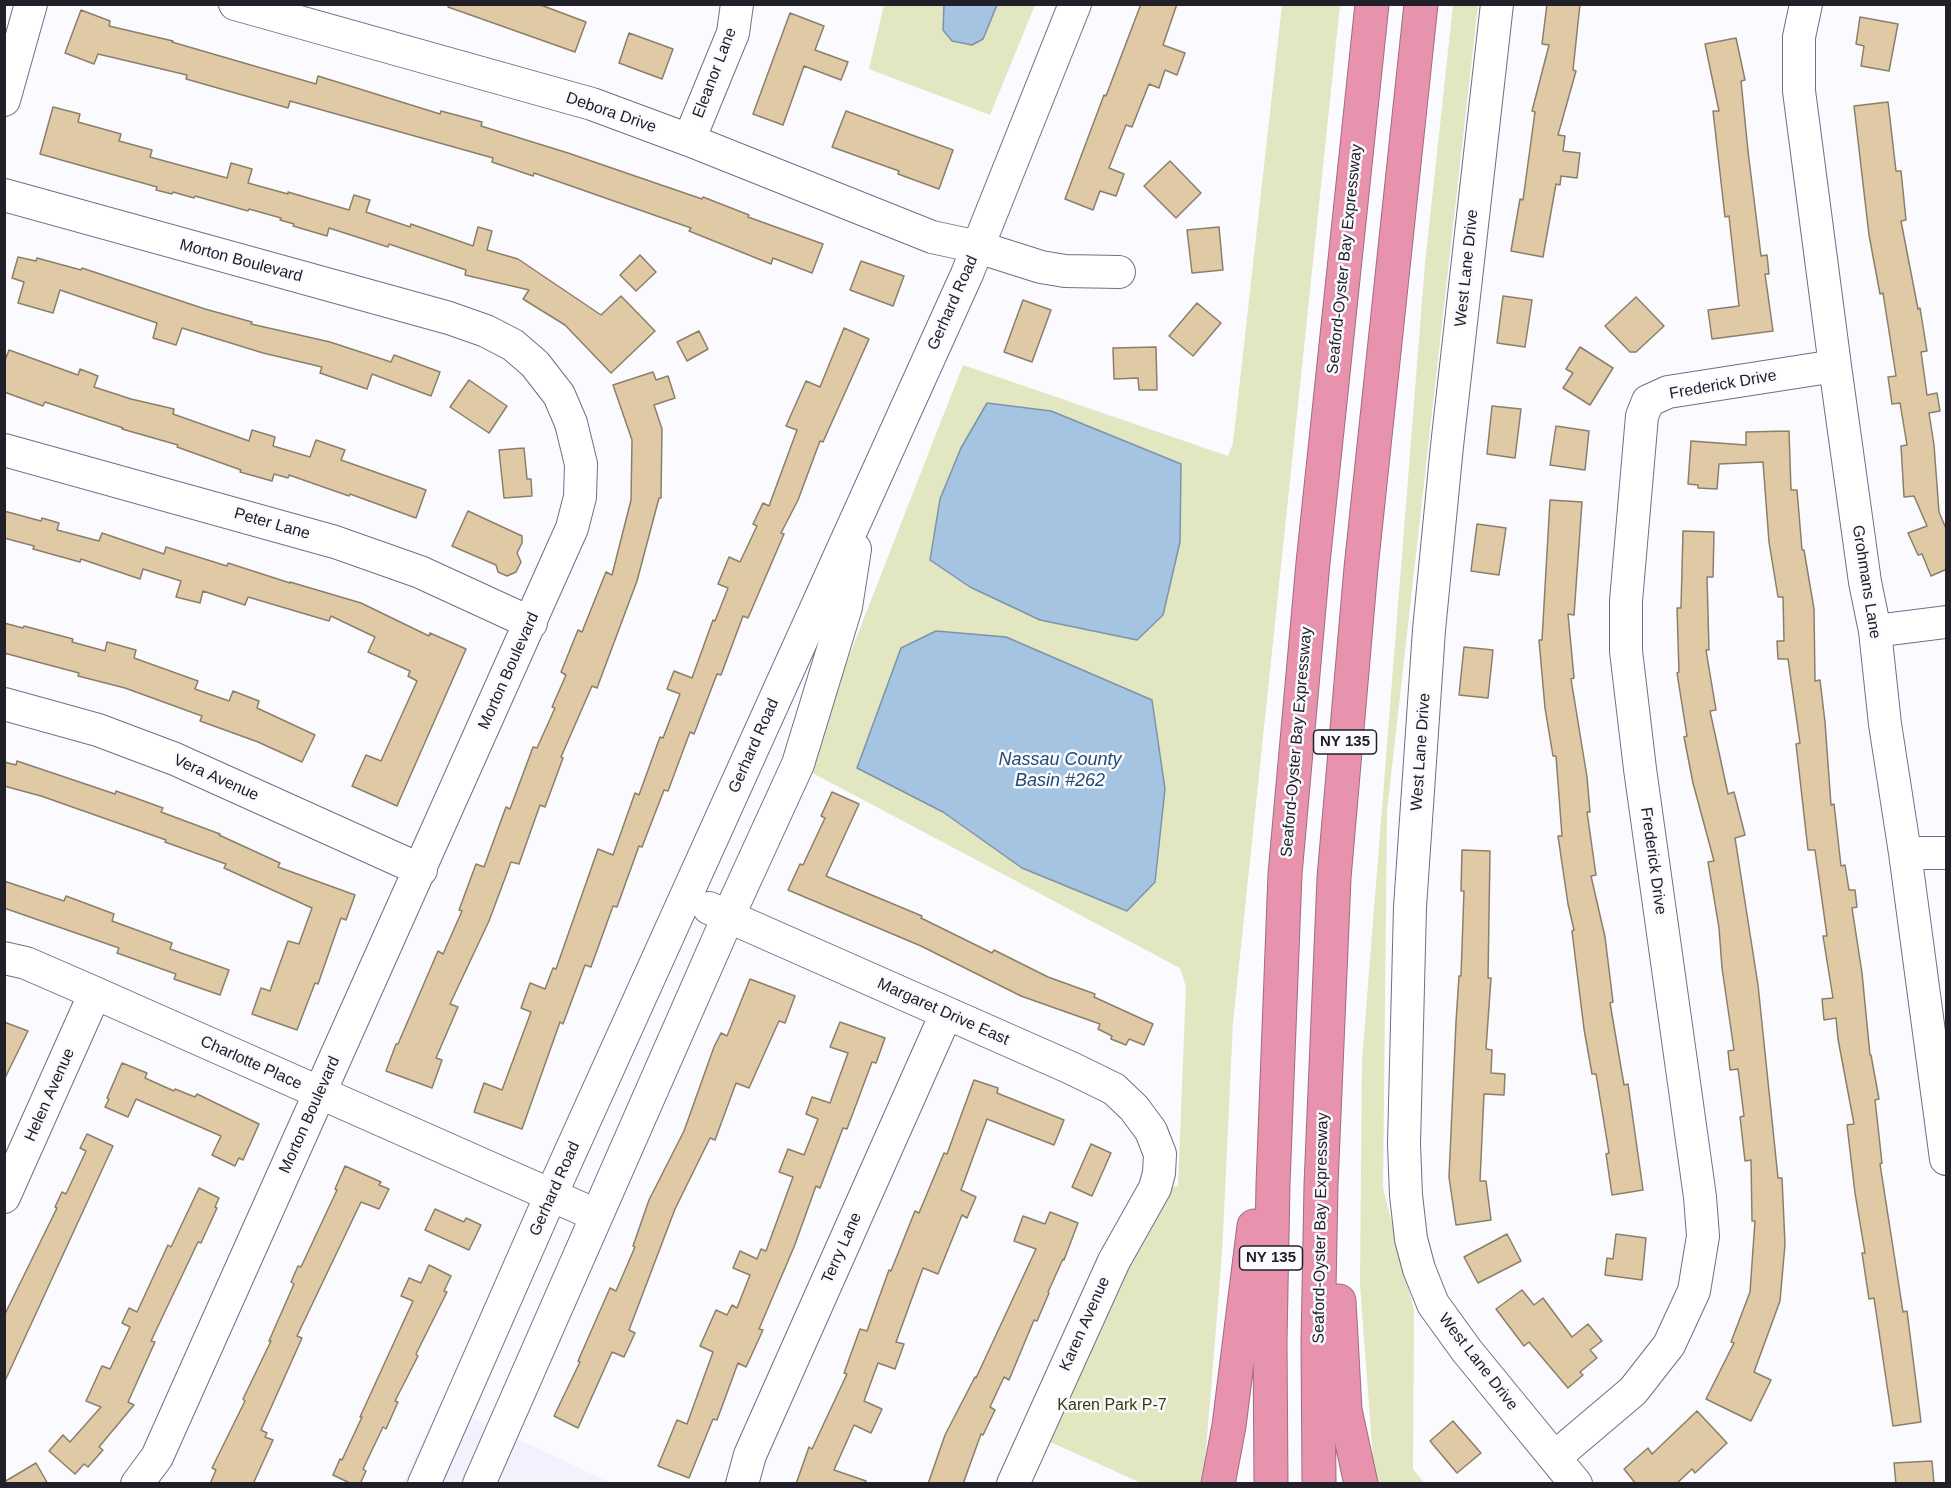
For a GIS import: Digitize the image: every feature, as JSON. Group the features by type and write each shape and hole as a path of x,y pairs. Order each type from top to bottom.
{"highway":[{"name":"Seaford-Oyster Bay Expressway","path":"1271,1484 1270,1330 1285,874 1298,720 1372,4"},
{"name":"Seaford-Oyster Bay Expressway","path":"1319,1484 1319,1319 1326,1035 1334,878 1346,724 1421,4"},
{"path":"1218,1484 1229,1426 1278,1033"},
{"path":"1326,1035 1345,1410 1361,1484"}],"street":[{"path":"4,100 31,4"},
{"name":"Debora Drive","path":"235,4 592,104 689,140 932,237 978,247 1041,267 1065,271 1119,272"},
{"name":"Eleanor Lane","path":"689,140 733,33 737,4"},
{"name":"Gerhard Road","path":"424,1484 551,1195 804,633 860,514 978,247 1076,4"},
{"name":"West Lane Drive","path":"1497,4 1447,446 1429,630 1410,907 1405,1185 1412,1239 1419,1269 1433,1304 1467,1352 1576,1484"},
{"name":"Grohmans Lane","path":"1806,4 1799,37 1799,91 1835,366 1865,582 1875,632 1885,724 1947,1159"},
{"name":"Morton Boulevard","path":"4,195 449,318 486,331 513,345 535,364 559,395 572,423 581,464 580,497 572,528 531,623 157,1457 137,1484"},
{"name":"Frederick Drive","path":"1555,1457 1633,1391 1669,1345 1694,1291 1703,1236 1700,1197 1626,651 1626,601 1642,416 1648,401 1668,392 1835,366"},
{"name":"Peter Lane","path":"4,450 335,542 420,572 531,623"},
{"path":"478,1484 728,917 798,764 846,607 860,514"},
{"path":"1875,632 1947,622"},
{"name":"Vera Avenue","path":"4,704 98,730 175,759 421,870"},
{"path":"1905,853 1947,853"},
{"name":"Margaret Drive East","path":"687,897 1114,1089 1134,1108 1151,1131 1160,1154 1159,1167"},
{"name":"Charlotte Place","path":"4,958 26,963 96,993 596,1215"},
{"name":"Helen Avenue","path":"4,1197 96,993"},
{"name":"Terry Lane","path":"742,1484 750,1455 946,1014"},
{"name":"Karen Avenue","path":"1013,1484 1114,1261 1155,1188 1159,1167"}],"shaded area":[{"path":"441,1403 611,1483 402,1484"}],"green space":[{"path":"884,5 944,5 943,30 952,41 972,45 983,39 997,5 1035,5 990,115 869,69"},
{"name":"Karen Park P-7","path":"1282,5 1340,5 1233,1022 1222,1254 1204,1474 1202,1483 1141,1483 1035,1435 1155,1188 1178,1186 1186,987 1180,968 805,769 963,365 1228,456 1233,443","holes":["987,403 1180,542 1163,615 1137,640 930,560 940,499 961,448","936,631 1006,637 1152,700 1155,882 1127,911 1022,868 943,812 857,768 901,648"]},
{"path":"1453,5 1478,5 1387,811 1383,1188 1414,1310 1413,1469 1424,1483 1376,1483 1360,1284 1362,1061 1425,264"}],"water":[{"path":"944,4 997,5 983,39 972,45 952,41 943,30"},
{"path":"987,403 1051,411 1181,464 1180,542 1163,615 1137,640 1040,620 970,587 930,560 940,499 961,448"},
{"name":"Nassau County Basin #262","path":"936,631 1006,637 1152,700 1165,789 1155,882 1127,911 1022,868 943,812 857,768 901,648"}],"building":[{"path":"449,4 538,4 586,22 575,52 448,7"},
{"path":"1141,4 1177,4 1163,45 1185,53 1177,75 1165,70 1159,88 1149,84 1132,127 1126,125 1109,168 1124,174 1116,196 1100,191 1093,210 1065,199"},
{"path":"1547,4 1580,4 1573,70 1576,71 1558,135 1565,136 1563,151 1580,153 1577,178 1561,176 1560,185 1556,184 1543,257 1511,251 1520,199 1523,200 1535,112 1532,111 1549,45 1542,44"},
{"path":"81,10 110,21 109,26 173,41 316,84 318,76 440,114 441,111 482,122 481,126 702,199 703,197 749,215 748,217 823,244 812,273 773,258 771,264 689,231 691,228 534,173 533,176 492,162 493,158 290,101 288,108 186,79 187,75 98,54 94,64 65,53"},
{"path":"790,13 824,26 815,50 848,62 841,80 804,66 783,125 753,114"},
{"path":"1860,17 1898,24 1889,71 1861,66 1864,46 1856,44"},
{"path":"629,33 673,49 662,79 619,63"},
{"path":"1736,38 1745,80 1741,81 1748,151 1761,256 1767,255 1769,274 1765,274 1773,331 1712,339 1708,310 1739,306 1729,216 1725,217 1713,111 1719,111 1705,44"},
{"path":"1888,102 1896,171 1901,171 1906,220 1901,221 1927,351 1921,352 1927,395 1937,393 1940,411 1929,413 1939,512 1947,531 1947,569 1931,576 1922,554 1918,555 1908,533 1927,526 1914,496 1904,497 1901,446 1907,445 1900,403 1892,404 1888,377 1896,376 1883,293 1880,294 1869,235 1854,106"},
{"path":"53,107 80,114 78,122 121,134 119,141 152,150 150,157 227,178 231,163 252,169 248,183 349,210 354,195 370,200 366,212 410,227 411,224 473,246 478,227 492,231 487,250 518,259 601,315 621,296 655,331 611,373 565,325 523,299 529,290 465,275 466,270 389,244 388,247 329,228 327,236 293,226 294,224 280,220 281,218 195,196 194,198 156,190 157,187 40,154"},
{"path":"846,111 953,150 939,189 898,174 899,171 832,147"},
{"path":"1170,161 1201,193 1176,218 1144,186"},
{"path":"1219,227 1223,270 1192,273 1187,230"},
{"path":"640,255 656,272 636,291 620,275"},
{"path":"18,257 36,261 37,258 81,270 82,268 205,309 252,322 251,324 330,342 391,362 394,355 440,372 431,396 372,374 367,389 320,373 322,367 263,353 182,328 176,345 153,338 157,323 60,290 53,313 18,303 24,282 12,278"},
{"path":"861,261 904,276 893,306 850,290"},
{"path":"1503,296 1532,300 1525,347 1497,343"},
{"path":"1636,297 1664,326 1636,352 1630,352 1605,326"},
{"path":"1023,300 1051,310 1032,362 1004,352"},
{"path":"1197,303 1221,323 1193,356 1169,336"},
{"path":"844,328 869,339 823,442 820,441 798,500 781,533 784,534 748,618 743,616 721,675 717,674 694,734 690,732 668,791 664,790 642,847 639,846 617,907 613,906 591,967 585,965 563,1024 560,1022 522,1129 474,1112 484,1083 502,1090 531,1012 521,1008 530,983 545,989 553,968 556,969 598,849 613,855 635,793 639,795 660,737 663,738 680,694 667,689 674,671 692,678 713,620 715,621 728,588 718,584 729,557 740,562 757,526 753,524 763,503 769,506 797,430 786,426 806,381 820,387"},
{"path":"699,331 708,349 687,361 677,342"},
{"path":"1156,347 1157,390 1139,390 1138,378 1114,379 1113,348"},
{"path":"1580,347 1613,368 1590,405 1563,388 1573,373 1566,369"},
{"path":"9,350 78,375 80,369 98,376 94,387 174,409 173,414 249,441 252,430 275,437 273,446 310,457 316,440 345,450 341,460 426,490 416,518 289,475 288,478 274,474 272,481 240,472 241,470 177,447 178,445 122,429 45,402 43,406 4,392 4,363"},
{"path":"653,372 656,380 668,376 675,398 654,405 662,429 661,498 659,498 637,581 597,688 592,686 561,757 563,758 545,807 540,805 519,864 511,862 489,921 450,1004 458,1007 436,1058 442,1060 432,1088 386,1071 438,951 443,954 462,911 459,910 476,864 484,867 506,807 510,809 533,747 537,748 555,708 552,707 566,675 561,672 578,630 582,632 606,572 612,575 631,500 632,440 613,385"},
{"path":"469,380 507,406 489,433 450,407"},
{"path":"1492,406 1521,409 1515,458 1487,454"},
{"path":"1556,426 1589,431 1585,470 1550,465"},
{"path":"1789,431 1791,490 1797,490 1802,550 1804,550 1814,609 1815,681 1820,680 1831,805 1834,804 1841,866 1845,865 1849,890 1855,890 1857,907 1852,908 1862,973 1870,1055 1879,1099 1875,1100 1882,1163 1880,1164 1903,1312 1907,1311 1921,1422 1893,1426 1874,1298 1869,1299 1862,1253 1865,1253 1847,1125 1854,1124 1836,1018 1824,1020 1822,999 1833,998 1823,936 1827,936 1815,850 1808,850 1796,744 1800,743 1788,659 1778,659 1777,641 1784,641 1783,597 1778,597 1769,542 1763,462 1719,464 1717,489 1698,488 1698,485 1688,484 1691,441 1746,445 1746,432"},
{"path":"524,448 527,479 531,479 532,496 504,498 499,450"},
{"path":"1550,500 1582,502 1574,615 1568,614 1574,678 1571,679 1587,777 1590,812 1587,812 1596,875 1591,876 1605,937 1613,1002 1610,1003 1624,1085 1628,1084 1643,1190 1612,1195 1606,1154 1609,1153 1596,1074 1592,1074 1584,1029 1572,931 1574,930 1558,836 1562,836 1556,756 1553,756 1545,708 1539,640 1542,640"},
{"path":"4,511 41,521 42,518 59,523 57,530 99,541 102,533 164,554 166,547 227,566 228,563 361,603 429,636 430,633 466,649 397,806 352,786 366,755 381,761 417,681 408,676 410,671 368,652 375,637 331,616 329,621 248,597 245,605 203,591 200,603 176,597 181,581 143,569 140,579 81,559 80,562 33,549 34,546 4,538"},
{"path":"468,511 522,536 522,543 517,553 521,562 516,572 507,576 498,572 496,565 452,546"},
{"path":"1477,524 1506,528 1499,575 1471,571"},
{"path":"1683,531 1714,532 1713,577 1707,577 1709,650 1706,650 1716,710 1710,711 1728,794 1734,792 1745,835 1735,838 1758,985 1778,1178 1782,1178 1785,1244 1780,1301 1754,1372 1771,1380 1751,1421 1706,1399 1734,1343 1731,1342 1750,1292 1755,1221 1752,1221 1751,1160 1745,1161 1740,1117 1744,1116 1738,1069 1730,1070 1728,1051 1734,1050 1722,968 1719,928 1708,862 1714,861 1693,783 1684,737 1687,736 1677,673 1679,672 1677,608 1681,608"},
{"path":"4,623 73,639 72,642 105,651 107,642 136,650 134,658 198,681 195,689 229,701 233,691 259,701 257,708 315,735 302,762 258,742 200,721 202,716 125,688 78,676 79,673 4,653"},
{"path":"1464,647 1493,650 1488,698 1459,695"},
{"path":"17,761 163,808 161,812 220,834 280,863 278,867 355,895 346,920 341,918 318,984 315,983 297,1030 252,1014 261,988 270,991 288,941 299,944 312,908 224,868 226,864 165,842 166,840 41,796 4,786 4,762 16,765"},
{"path":"832,792 859,804 826,876 922,916 921,918 992,953 994,950 1048,977 1095,994 1094,997 1153,1024 1144,1045 1129,1039 1126,1045 1111,1039 1112,1036 1098,1029 1100,1024 1021,996 921,946 788,890 800,864 803,865 825,818 821,816"},
{"path":"1462,850 1490,851 1488,978 1491,978 1486,1049 1492,1050 1491,1073 1505,1074 1504,1095 1484,1094 1480,1181 1486,1181 1491,1220 1456,1225 1449,1177 1456,1022 1459,976 1461,976 1464,891 1461,891"},
{"path":"4,881 64,901 66,896 114,914 112,921 172,943 170,949 229,970 220,995 174,979 176,974 117,953 119,948 4,908"},
{"path":"750,979 795,996 785,1023 779,1021 749,1088 736,1083 715,1140 710,1138 675,1209 629,1330 635,1333 624,1357 612,1352 578,1428 554,1416 580,1362 578,1361 610,1288 616,1291 635,1247 633,1246 649,1200 684,1131 714,1047 721,1033 727,1036"},
{"path":"4,1022 28,1031 4,1080"},
{"path":"840,1022 885,1038 876,1063 872,1062 847,1129 843,1128 820,1188 816,1186 794,1247 759,1329 763,1330 746,1367 738,1363 717,1420 713,1419 689,1478 658,1466 677,1420 687,1424 713,1352 700,1346 716,1310 727,1315 732,1305 737,1308 750,1275 733,1268 740,1251 757,1259 761,1249 766,1251 793,1177 779,1172 788,1149 804,1155 818,1119 806,1114 812,1097 830,1103 848,1053 830,1047"},
{"path":"122,1063 147,1073 145,1078 174,1091 175,1089 195,1097 197,1094 259,1124 243,1160 239,1158 235,1166 212,1155 221,1136 136,1099 128,1117 105,1107"},
{"path":"974,1080 998,1088 997,1093 1064,1120 1054,1145 987,1119 961,1190 976,1197 967,1218 962,1215 938,1274 923,1268 896,1342 904,1344 895,1369 878,1363 864,1401 882,1409 871,1433 854,1425 834,1470 866,1481 865,1484 796,1484 809,1447 812,1449 847,1374 844,1373 860,1329 867,1331 889,1270 891,1271 915,1211 919,1213 944,1153 947,1154"},
{"path":"87,1134 113,1146 4,1383 4,1316 57,1208 55,1207 62,1192 66,1194 86,1151 80,1148"},
{"path":"1091,1144 1111,1153 1092,1196 1072,1187"},
{"path":"345,1166 381,1182 379,1185 389,1189 379,1209 361,1202 297,1336 302,1338 261,1430 267,1433 265,1437 273,1440 253,1484 210,1484 216,1470 212,1468 245,1401 243,1399 271,1341 269,1341 294,1284 291,1282 298,1266 301,1267 337,1190 335,1189"},
{"path":"199,1188 219,1198 215,1207 217,1208 201,1243 198,1242 151,1341 155,1342 128,1402 134,1405 99,1447 103,1450 88,1467 84,1464 75,1474 49,1451 63,1435 70,1442 101,1407 86,1401 102,1366 110,1369 130,1327 122,1323 129,1308 137,1312 168,1245 171,1247"},
{"path":"435,1209 464,1222 466,1218 481,1225 469,1250 425,1230"},
{"path":"1050,1212 1078,1223 1037,1321 1034,1320 1009,1380 1004,1377 990,1407 995,1410 983,1435 981,1434 963,1484 928,1484 945,1435 976,1378 1036,1249 1014,1241 1023,1216 1045,1224"},
{"path":"1507,1234 1521,1261 1478,1283 1464,1257"},
{"path":"1616,1234 1646,1238 1642,1280 1605,1275 1607,1258 1613,1259"},
{"path":"429,1265 451,1276 444,1291 447,1292 395,1401 398,1402 386,1429 383,1427 363,1469 366,1471 360,1484 352,1484 333,1475 362,1417 360,1417 413,1301 401,1296 409,1278 421,1283"},
{"path":"1522,1290 1534,1305 1543,1298 1572,1337 1588,1324 1602,1341 1590,1350 1597,1358 1580,1372 1583,1375 1568,1388 1529,1342 1524,1346 1496,1309"},
{"path":"1697,1411 1727,1443 1695,1473 1692,1469 1676,1484 1636,1484 1624,1469 1648,1448 1652,1454"},
{"path":"1453,1421 1481,1453 1457,1473 1430,1441"},
{"path":"1932,1461 1934,1484 1896,1484 1894,1463"},
{"path":"36,1463 48,1484 4,1484 4,1482"}]}
